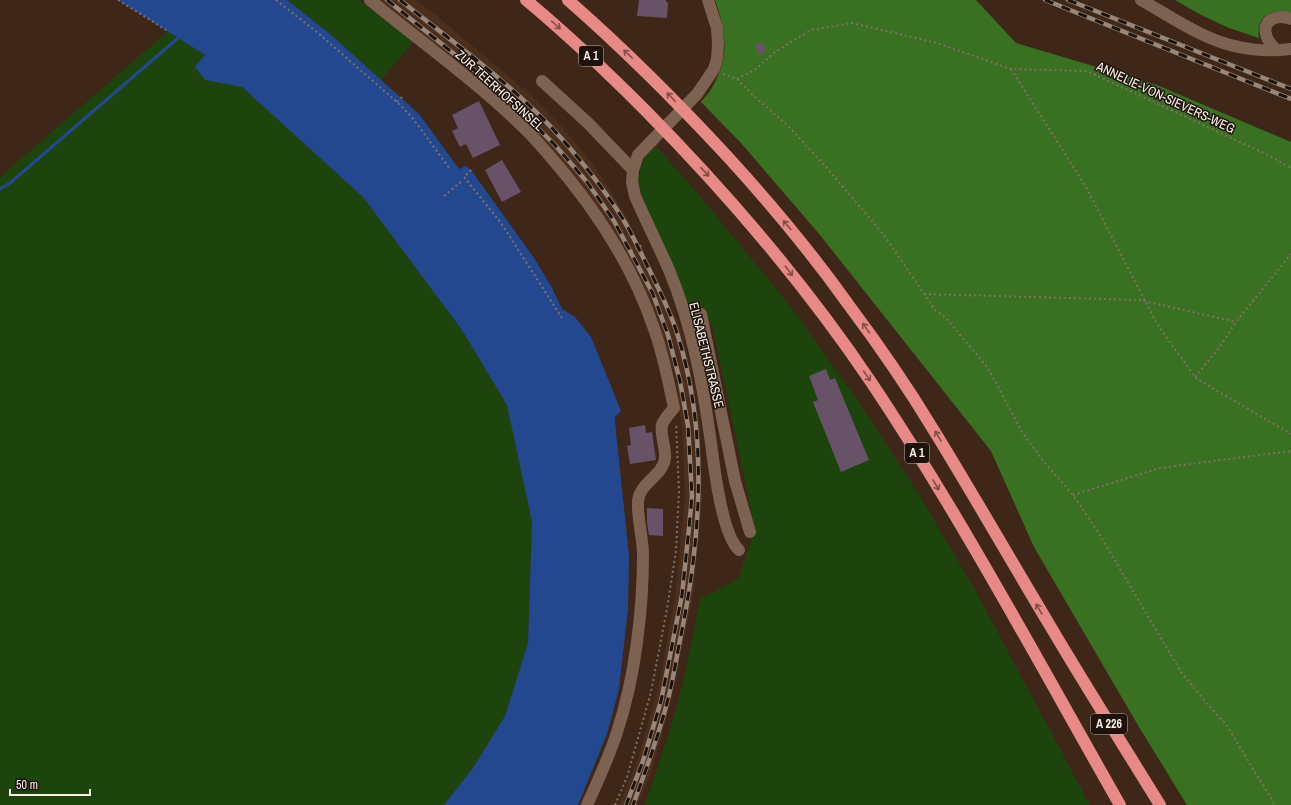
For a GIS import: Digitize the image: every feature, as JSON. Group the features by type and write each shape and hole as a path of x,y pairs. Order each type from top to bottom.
{"highway":[{"name":"A 1","path":"526,0 598,63 678,144 734,204 782,261 870,380 910,440 974,549 1118,805"},
{"name":"A 1","path":"568,0 657,81 706,133 802,242 847,302 887,358 932,428 1059,642 1150,805"},
{"name":"A 226","path":"1059,642 1160,805"}],"street":[{"name":"ZUR TEERHOFSINSEL","path":"370,0 476,85 524,128 571,180 605,229 638,288 664,358 674,408"},
{"name":"ELISABETHSTRASSE","path":"708,0 717,28 718,43 714,69 697,94 638,155 633,170 632,182 635,196 669,270 689,330 706,405 719,496 734,546 739,550"},
{"path":"1141,0 1183,24 1216,40 1238,47 1255,50 1291,49"},
{"path":"1276,50 1267,39 1265,27 1273,18 1280,17 1291,19"},
{"path":"542,81 588,123 633,170"},
{"path":"701,314 735,481 750,532"},
{"path":"586,805 602,772 618,730 630,684 641,603 643,554 638,515 638,499 643,487 661,468 665,459 662,425 674,408"}],"path":[{"path":"118,0 168,31"},
{"path":"276,0 318,33 397,102 411,116 450,169"},
{"name":"ANNELIE-VON-SIEVERS-WEG","path":"737,80 756,68 775,52 811,30 852,24 937,43 1011,69 1087,71 1270,156 1291,168"},
{"path":"714,69 737,80 787,125 827,168 884,235 935,310 946,318 988,368 1022,432 1044,462 1073,495 1098,532 1181,672 1208,706 1226,724 1275,805"},
{"path":"1011,69 1086,187 1163,334 1198,379 1291,434"},
{"path":"397,102 402,97"},
{"path":"471,170 464,177 501,223 562,318"},
{"path":"444,196 463,180"},
{"path":"621,257 654,239"},
{"path":"1196,377 1236,322 1291,254"},
{"path":"924,294 1140,300 1236,322"},
{"path":"615,805 627,777 651,692 666,617 676,551 679,491 677,434 674,408"},
{"path":"1073,495 1160,468 1291,452"}],"shaded area":[{"path":"379,0 416,0 532,96 566,131 594,166 624,212 682,332 692,376 700,425 702,500 693,597 670,706 652,770 637,805 619,805 637,762 660,681 675,595 685,498 682,429 676,380 657,319 608,223 579,182 518,114"}],"green space":[{"path":"287,0 359,0 413,42 381,80 330,34"},
{"path":"715,0 976,0 1016,43 1157,85 1291,142 1291,805 1187,805 1139,727 1034,547 991,451 820,235 741,143 701,102 711,90 720,72 723,61 723,31"},
{"path":"1175,0 1291,0 1291,13 1277,12 1266,15 1260,24 1259,38 1229,28 1203,16"},
{"path":"168,31 205,55 205,80 242,87 363,197 462,330 507,405 532,522 528,643 505,716 473,768 444,805 0,805 0,177"},
{"path":"656,146 697,193 791,307 858,401 918,493 974,588 1090,805 645,805 677,706 700,599 738,579 755,529 712,324 689,313 639,195 638,178 644,158"}],"water":[{"path":"118,0 287,0 330,34 419,114 459,169 466,166 471,170 534,258 551,286 562,309 575,317 591,337 621,411 615,417 615,422 629,556 628,609 619,689 607,734 578,805 444,805 473,768 505,716 528,643 532,522 507,405 462,330 363,197 242,87 205,80 195,67 205,55"}],"building":[{"path":"639,0 666,0 666,2 668,2 667,18 637,16"},
{"path":"763,42 766,52 758,54 755,45"},
{"path":"479,101 500,145 473,158 466,144 460,147 452,131 458,128 452,115"},
{"path":"502,160 521,192 502,202 485,170"},
{"path":"826,369 830,380 835,378 869,460 841,472 813,402 818,400 809,376"},
{"path":"645,425 646,433 652,432 656,460 630,464 627,446 631,445 629,428"},
{"path":"647,508 663,509 663,536 649,535"}],"waterway":[{"path":"0,189 10,183 178,38"}],"railway":[{"path":"387,0 499,90 554,144 587,182 614,221 653,294 668,335 680,381 688,426 692,496 682,595 661,701 643,761 626,805"},
{"path":"400,0 505,83 544,120 578,157 608,196 629,229 664,301 677,333 687,371 694,409 698,447 697,525 687,602 670,692 656,739 633,805"},
{"path":"1045,0 1291,99"},
{"path":"1068,0 1291,89"}]}
